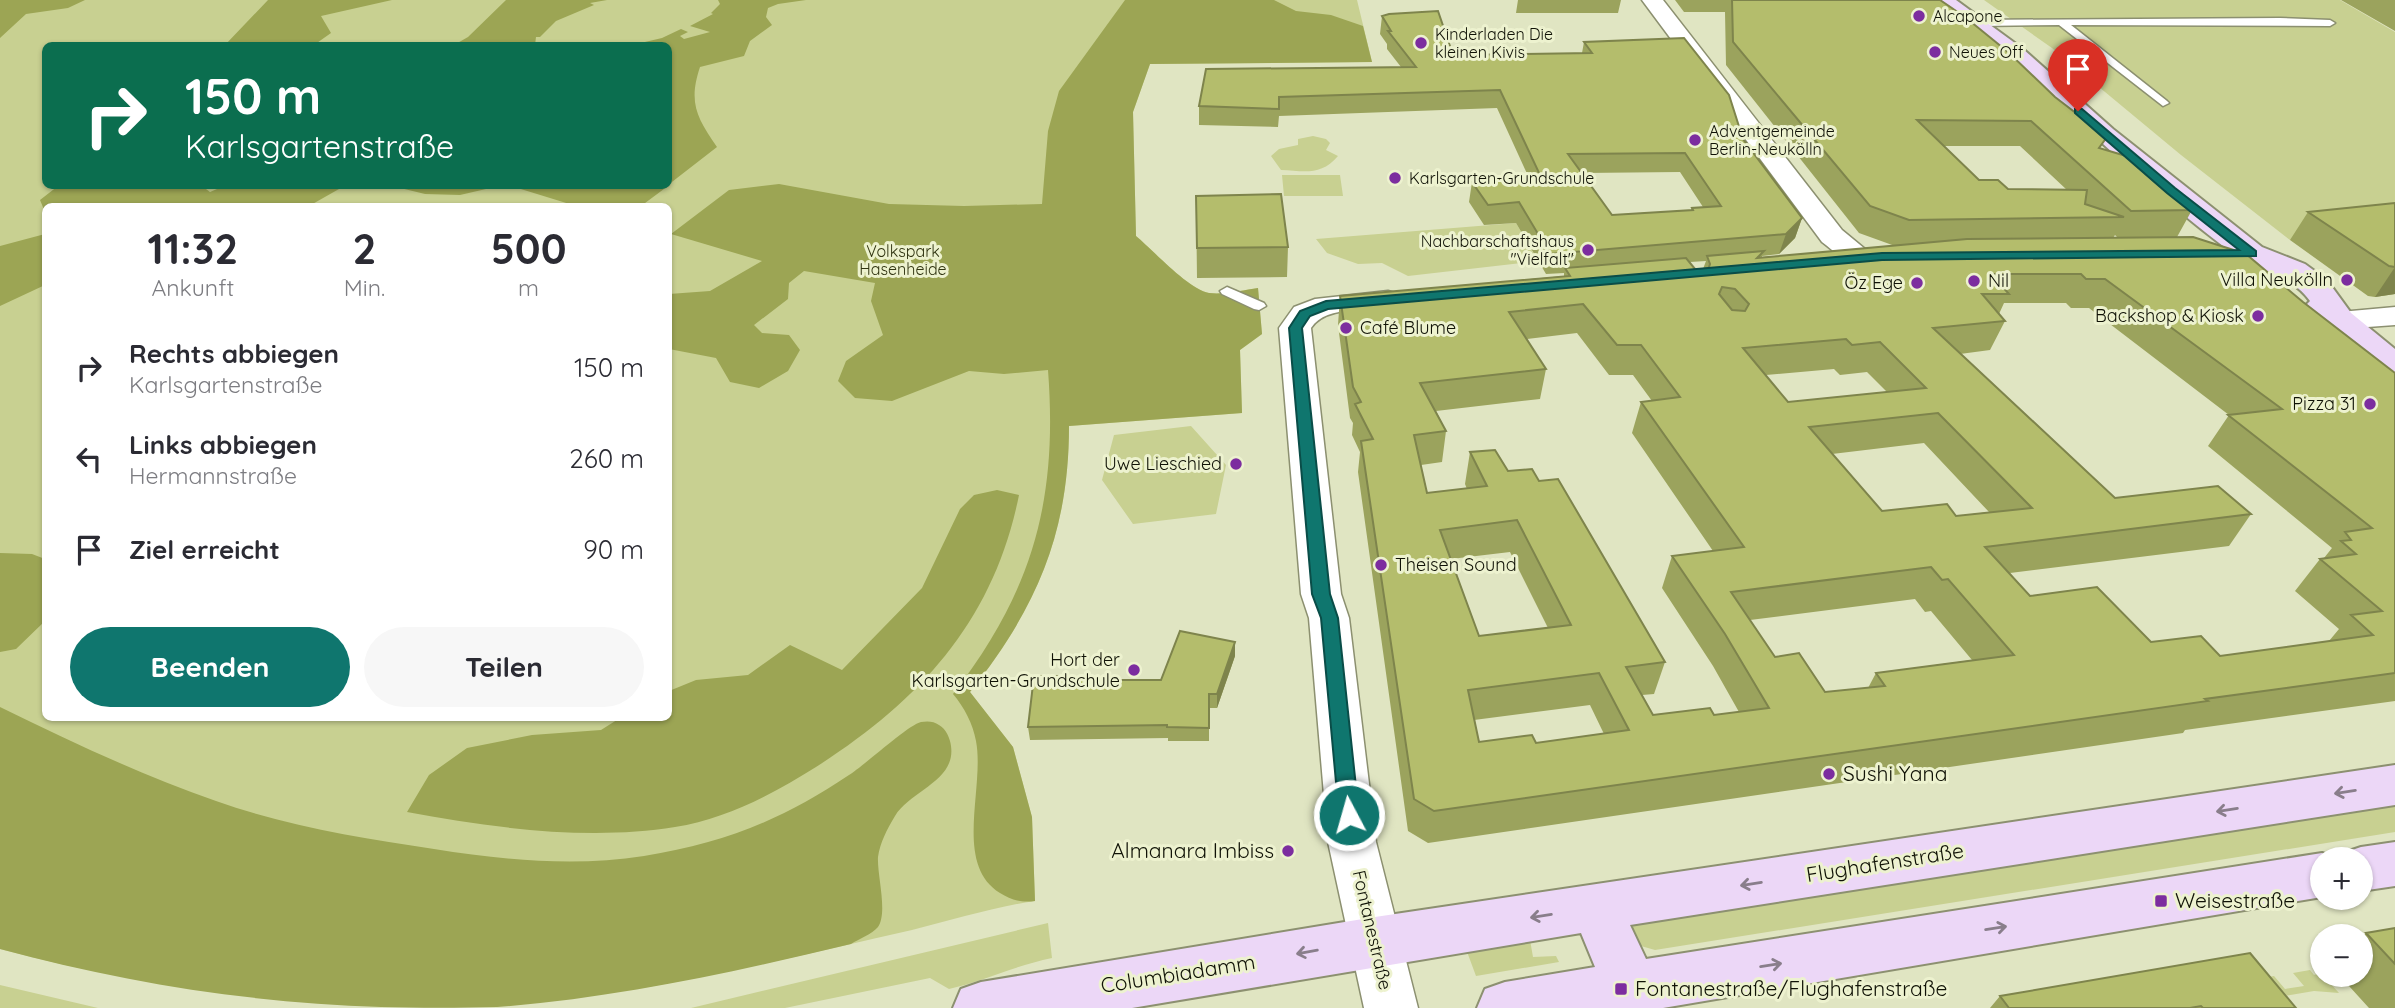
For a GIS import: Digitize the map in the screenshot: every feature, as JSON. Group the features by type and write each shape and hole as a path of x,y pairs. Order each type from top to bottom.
{"main road":[{"path":"1941,0 1976,23 2171,191 2251,253 2261,270 2284,288 2340,320 2395,366"},
{"name":"Flughafenstraße","path":"1375,941 2395,785"},
{"path":"2373,867 2395,864"},
{"path":"1505,1008 2310,877"},
{"path":"1596,907 1632,987"},
{"name":"Columbiadamm","path":"981,1008 1375,941"}],"street":[{"path":"1652,0 1832,236 1876,257 1818,262"},
{"path":"2212,254 2251,253"},
{"name":"Fontanestraße","path":"1391,1008 1352,842 1329,618 1321,594 1295,328 1305,313 1326,305 1420,297"},
{"path":"2340,320 2395,316"}],"lane":[{"path":"1976,23 2280,20 2330,23"},
{"path":"2062,23 2163,103"},
{"path":"1227,291 1259,306"}],"green space":[{"name":"Volkspark Hasenheide","path":"0,0 1357,0 1372,62 1150,64 1133,112 1136,236 1181,277 1201,290 1221,293 1258,288 1262,334 1240,350 1242,413 1069,426 1063,501 1044,568 1013,631 970,692 1013,747 1032,817 1035,901 714,974 648,987 567,994 486,998 322,997 241,992 79,968 0,949"},
{"path":"0,0 85,0 68,8 26,14 0,38"},
{"path":"268,0 392,0 321,16 331,33 318,42 228,42"},
{"path":"506,0 607,0 590,3 594,5 556,21 540,37 536,37 535,42 459,42 468,37"},
{"path":"718,0 806,0 768,8 766,17 772,25 750,41 744,56 700,67 695,91 697,110 717,147 672,182 672,42 645,42 681,29 688,32 680,36 684,39 710,32 690,26 713,14 711,13 720,4"},
{"path":"1125,0 1274,0 1296,11 1331,15 1363,26 1372,62 1150,64 1133,112 1136,236 1181,277 1201,290 1221,293 1258,288 1262,334 1240,350 1242,413 1069,426 1063,501 1044,568 1013,631 970,692 1013,747 1032,817 1035,901 1021,901 1000,893 986,880 978,864 974,845 978,760 976,741 968,716 953,694 1003,618 1021,580 1034,542 1049,461 1048,370 1004,374 969,371 892,401 855,398 838,381 846,361 883,335 871,301 875,283 804,271 789,283 788,299 754,325 762,333 789,335 800,350 788,371 759,388 730,382 716,358 672,350 672,294 710,291 762,261 672,233 729,190 779,184 889,204 1042,204 1048,131 1059,91"},
{"path":"1984,0 2340,0 2395,32 2395,229 2290,240 2181,155 2052,48"},
{"path":"1313,136 1326,139 1330,143 1326,150 1338,156 1319,169 1281,170 1271,156 1279,149 1298,145 1298,139"},
{"path":"1282,175 1340,175 1343,196 1284,196"},
{"path":"54,189 206,189 210,192 217,189 339,189 314,203 42,205 40,200"},
{"path":"404,189 486,189 460,195 425,194"},
{"path":"521,189 664,189 645,203 566,203"},
{"path":"1516,223 1538,261 1408,276 1382,263 1358,264 1327,253 1316,239"},
{"path":"42,235 42,286 0,306 0,246"},
{"path":"1191,426 1226,465 1216,514 1133,524 1102,480 1114,435"},
{"path":"997,490 1019,495 992,581 971,618 948,653 888,714 854,741 783,787 731,812 712,818 642,831 541,831 407,812 429,775 467,748 532,735 601,730 615,721 672,721 672,690 696,680 748,675 790,645 842,670 922,588 960,509 974,495"},
{"path":"0,553 32,554 42,558 42,624 16,649 0,652"},
{"path":"0,707 161,780 269,818 407,845 539,861 592,861 644,856 700,844 751,828 824,791 921,722 933,722 944,729 950,743 951,758 940,777 902,807 889,826 878,857 881,921 875,930 851,944 676,983 542,1003 454,1008 333,1005 237,996 141,981 0,949"},
{"path":"2395,803 2395,832 1655,950 1641,946 1632,932 1633,924"},
{"path":"1048,923 1052,958 949,989 930,978 785,1008 691,1008"},
{"path":"1530,940 1533,957 1556,956 1559,962 1476,976 1466,949"},
{"path":"2310,970 2310,987 2334,987 2339,993 2314,991 2267,999 2242,981 2274,976 2285,989 2304,986 2293,973"},
{"path":"0,985 98,1008 0,1008"}],"building":[{"path":"1732,0 1940,0 2008,52 2055,97 2107,137 2099,148 2126,156 2192,210 2131,211 2031,121 1917,120 1979,180 1998,180 2008,189 2087,190 2085,204 2124,217 1909,220 1870,206 1733,42"},
{"path":"1438,11 1453,55 1592,53 1584,42 1684,38 1729,95 1743,139 1802,218 1786,234 1550,254 1519,202 1488,205 1472,182 1541,177 1500,90 1279,97 1279,109 1199,106 1206,69 1416,67 1388,31 1391,31 1382,16","holes":["1685,153 1721,206 1612,215 1568,154"]},
{"path":"1281,194 1288,247 1197,248 1196,196"},
{"path":"2395,203 2395,267 2389,266 2308,212"},
{"path":"2193,237 2246,254 2395,373 2395,673 1434,811 1414,799 1361,441 1373,439 1355,404 1361,402 1353,387 1340,296 1570,276 1565,268 1686,258 1695,269 1708,270 1710,264 1707,256 1764,251 1757,258 1967,239","holes":["1991,274 2081,274 2086,279 2105,279 2282,409 2228,415 2372,528 2345,532 2351,540 2341,541 2356,554 2320,559 2382,611 2351,615 2373,635 2220,656 2201,636 2151,642 2097,587 2030,596 1985,547 2251,514 2218,486 2115,498 1933,328 2005,321 1982,294 2009,294","1722,287 1735,289 1749,304 1745,311 1732,310 1719,294","1583,304 1617,345 1641,345 1680,397 1641,402 1744,547 1672,556 1725,634 1769,708 1714,715 1710,708 1653,715 1626,667 1665,662 1558,479 1539,481 1532,469 1508,471 1495,450 1470,452 1487,486 1427,493 1414,435 1446,431 1420,383 1546,369 1509,312","1846,339 1852,345 1880,342 1926,388 1788,402 1743,348","1938,413 2032,508 1956,516 1947,504 1882,511 1809,427","1517,520 1571,625 1479,636 1440,530","1931,567 1942,580 1948,579 2014,655 1876,673 1885,686 1825,692 1799,653 1775,657 1731,592","1599,673 1629,730 1536,743 1532,735 1479,742 1468,690"]},
{"path":"1180,631 1235,642 1217,694 1209,694 1209,728 1167,725 1028,727 1034,676 1068,676 1067,680 1161,680"},
{"path":"2395,928 2395,964 2373,940 2373,932"},
{"path":"2250,953 2296,1008 2009,1008 2000,996"}],"place":[{"name":"Alcapone","path":"1919,16"},
{"name":"Kinderladen Die kleinen Kivis","path":"1421,43"},
{"name":"Neues Off","path":"1935,52"},
{"name":"Adventgemeinde Berlin-Neukölln","path":"1695,140"},
{"name":"Karlsgarten-Grundschule","path":"1395,178"},
{"name":"Nachbarschaftshaus \"Vielfalt\"","path":"1588,250"},
{"name":"Villa Neukölln","path":"2347,280"},
{"name":"Nil","path":"1974,281"},
{"name":"Öz Ege","path":"1917,283"},
{"name":"Backshop & Kiosk","path":"2258,316"},
{"name":"Café Blume","path":"1346,328"},
{"name":"Pizza 31","path":"2370,404"},
{"name":"Uwe Lieschied","path":"1236,464"},
{"name":"Theisen Sound","path":"1381,565"},
{"name":"Hort der Karlsgarten-Grundschule","path":"1134,670"},
{"name":"Sushi Yana","path":"1829,774"},
{"name":"Almanara Imbiss","path":"1288,851"},
{"name":"Weisestraße","path":"2161,901"},
{"name":"Fontanestraße/Flughafenstraße","path":"1621,989"}],"route":[{"path":"1349,815 1329,618 1321,594 1295,328 1305,313 1326,305 1882,257 2251,253 2171,191 2078,111"}]}
